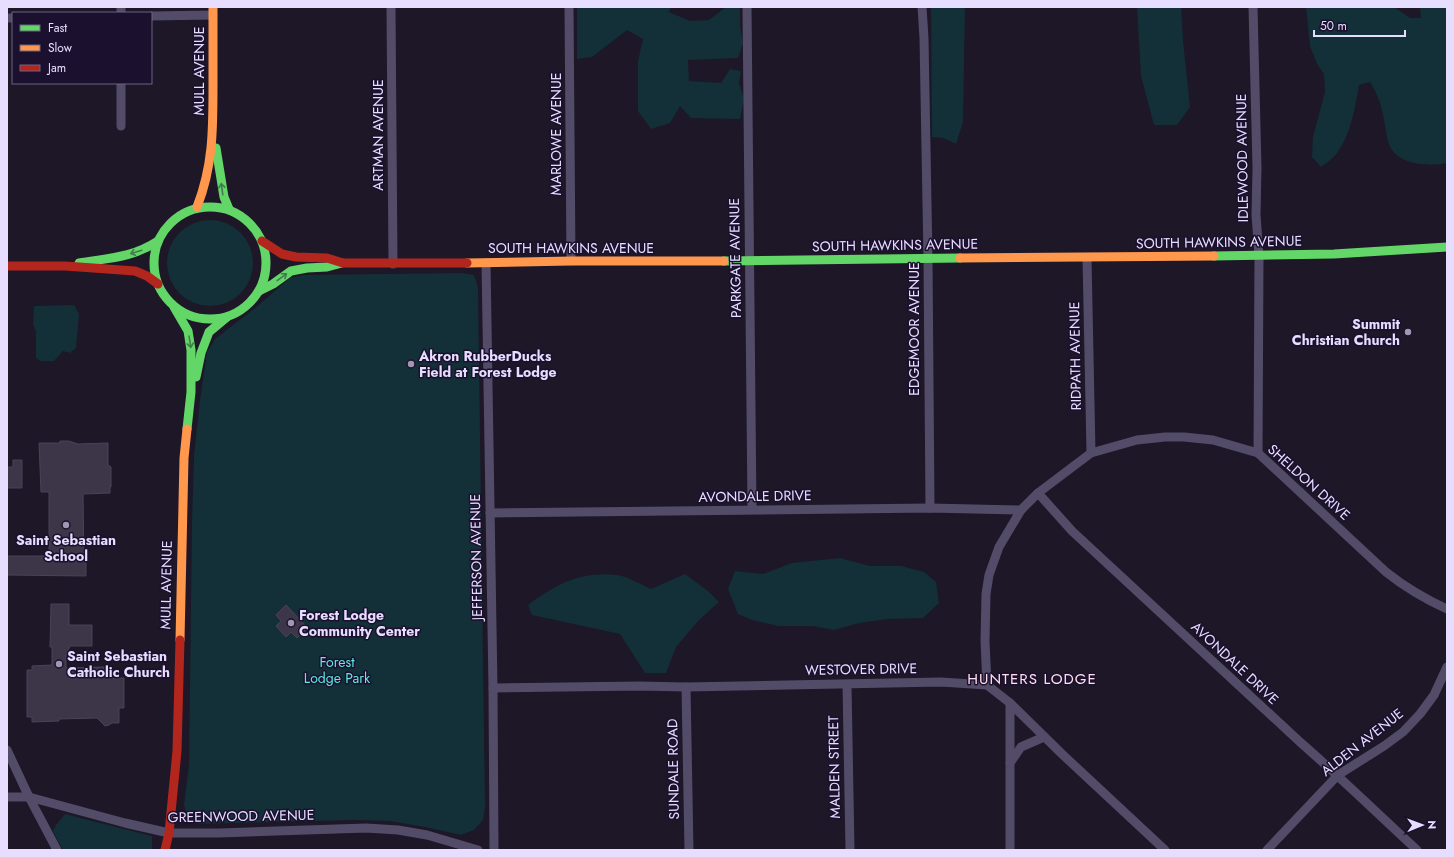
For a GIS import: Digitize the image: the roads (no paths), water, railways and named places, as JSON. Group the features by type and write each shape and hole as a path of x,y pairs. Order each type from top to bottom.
{"main road":[{"name":"MULL AVENUE","path":"197,207 204,190 210,167 214,134 213,11"},
{"name":"MULL AVENUE","path":"214,134 224,197 229,210"},
{"path":"214,206 229,210 243,217 254,228 262,241 266,254 264,279 259,291 250,302 239,311 227,317 213,319 199,318 186,314 174,307 164,296 154,274 154,252 158,241 164,230 173,220 184,212 197,207 214,206"},
{"path":"65,266 141,252 158,241"},
{"name":"SOUTH HAWKINS AVENUE","path":"262,241 282,254 296,257 327,258 343,263"},
{"name":"SOUTH HAWKINS AVENUE","path":"259,291 273,284 290,271 327,267 343,263 393,264 571,260 750,261 1259,256 1334,254 1447,247"},
{"path":"7,266 65,266 135,271 147,276 158,284"},
{"name":"MULL AVENUE","path":"165,850 169,833 177,751 184,458 191,392 191,350 188,331 174,307"},
{"name":"MULL AVENUE","path":"191,392 198,371 201,352 209,332 227,317"}],"street":[{"name":"ARTMAN AVENUE","path":"391,7 393,264"},
{"name":"MARLOWE AVENUE","path":"569,7 571,260"},
{"name":"PARKGATE AVENUE","path":"747,7 752,510"},
{"name":"EDGEMOOR AVENUE","path":"922,7 924,38 928,259 930,508"},
{"name":"IDLEWOOD AVENUE","path":"1253,7 1257,161 1256,215 1259,256 1258,453"},
{"path":"152,16 213,11"},
{"path":"121,84 121,126"},
{"name":"RIDPATH AVENUE","path":"1087,258 1091,453"},
{"name":"JEFFERSON AVENUE","path":"486,263 493,688 494,850"},
{"name":"SHELDON DRIVE","path":"987,685 985,641 986,594 989,575 999,547 1021,510 1038,494 1091,453 1137,440 1184,436 1213,440 1258,453 1386,572 1402,585 1421,597 1447,609"},
{"name":"AVONDALE DRIVE","path":"1038,494 1072,531 1300,742 1338,775 1417,850"},
{"name":"AVONDALE DRIVE","path":"490,513 930,508 1021,510"},
{"name":"ALDEN AVENUE","path":"1267,850 1338,775 1403,732 1420,714 1434,695 1447,667"},
{"name":"WESTOVER DRIVE","path":"493,688 639,686 686,687 778,684 847,685 941,682 987,685"},
{"name":"MALDEN STREET","path":"847,685 850,850"},
{"path":"987,685 1010,702 1044,737 1165,850"},
{"name":"SUNDALE ROAD","path":"686,687 689,850"},
{"path":"1010,702 1010,850"},
{"path":"1010,763 1021,747 1044,737"},
{"path":"7,750 57,850"},
{"name":"GREENWOOD AVENUE","path":"7,797 29,796 125,823 169,833 366,828 398,830 427,835 478,850"}],"place":[{"name":"Summit Christian Church","path":"1408,332"},
{"name":"Akron RubberDucks Field at Forest Lodge","path":"411,364"},
{"name":"Saint Sebastian School","path":"66,525"},
{"name":"Forest Lodge Community Center","path":"291,623"},
{"name":"Saint Sebastian Catholic Church","path":"59,664"}],"district":[{"name":"HUNTERS LODGE","path":"1032,679"}],"park label":[{"name":"Forest Lodge Park","path":"337,670"}]}
